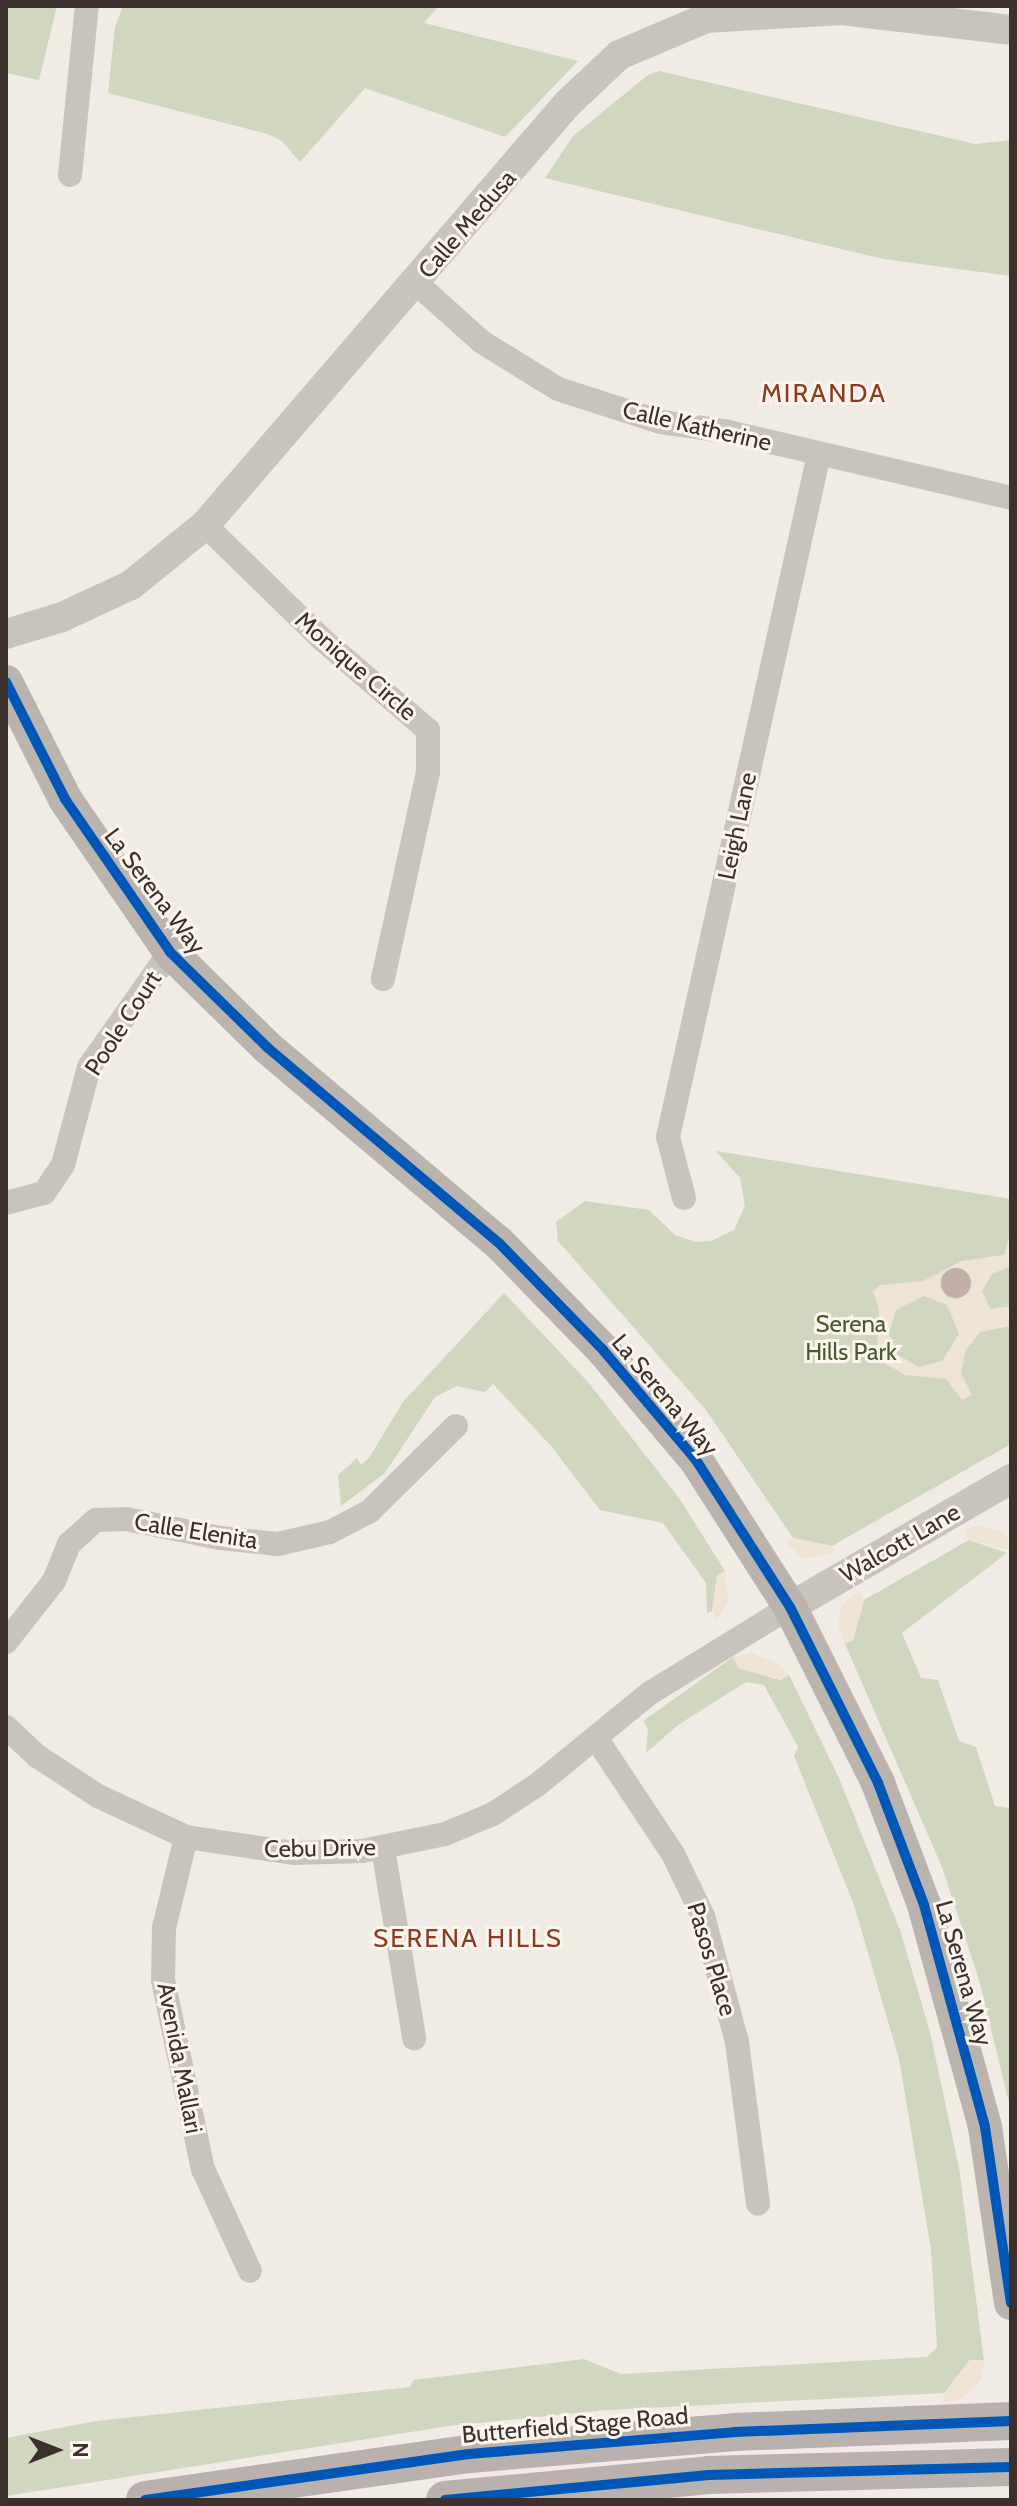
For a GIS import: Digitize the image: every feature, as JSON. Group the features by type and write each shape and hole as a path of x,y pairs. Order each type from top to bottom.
{"main road":[{"name":"La Serena Way","path":"6,682 65,799 170,952 268,1048 499,1243 603,1350 696,1460 790,1607 878,1783 924,1905 985,2127 1011,2303"},
{"name":"Butterfield Stage Road","path":"145,2500 469,2454 735,2432 1011,2421"},
{"path":"445,2500 709,2475 1011,2467"}],"street":[{"path":"70,175 87,6"},
{"name":"Calle Medusa","path":"6,634 62,617 131,585 205,525 567,104 619,55 706,18 841,10 1011,30"},
{"name":"Calle Katherine","path":"416,283 482,342 558,389 661,422 1011,498"},
{"name":"Leigh Lane","path":"684,1198 668,1137 819,454"},
{"name":"Monique Circle","path":"205,525 324,641 428,730 428,772 383,979"},
{"name":"Poole Court","path":"6,1203 44,1193 63,1165 89,1067 170,952"},
{"name":"Calle Elenita","path":"6,1642 54,1581 69,1544 96,1520 126,1519 220,1538 278,1544 330,1532 370,1511 456,1426"},
{"name":"Walcott Lane","path":"790,1607 1011,1479"},
{"name":"Cebu Drive","path":"6,1727 37,1756 98,1796 186,1837 295,1853 383,1848 445,1834 493,1814 596,1738 650,1693 790,1607"},
{"name":"Pasos Place","path":"596,1738 673,1854 703,1916 737,2042 758,2204"},
{"name":"Avenida Mallari","path":"186,1837 164,1928 163,1980 203,2169 250,2271"},
{"path":"383,1848 414,2038"}],"green space":[{"path":"6,6 57,6 39,80 6,73"},
{"path":"123,6 439,6 424,23 578,61 505,137 365,88 300,162 282,141 268,134 108,93 115,27"},
{"path":"659,71 975,144 1011,140 1011,276 883,259 545,178 573,136 648,75"},
{"name":"Serena Hills Park","path":"716,1151 1011,1199 1011,1444 832,1546 793,1538 706,1410 558,1241 556,1222 585,1201 649,1210 675,1235 696,1242 711,1241 734,1230 745,1206 740,1178"},
{"path":"504,1293 588,1382 679,1498 725,1571 717,1576 712,1611 707,1613 706,1583 663,1523 600,1510 551,1446 493,1384 485,1392 457,1386 435,1397 385,1473 341,1506 338,1475 357,1458 361,1465 369,1458 403,1402"},
{"path":"969,1540 1007,1553 902,1633 921,1678 938,1680 959,1741 976,1747 995,1806 1009,1808 1011,1814 1011,2111 979,1980 942,1867 845,1644 853,1640 864,1600"},
{"path":"733,1657 739,1668 780,1680 789,1675 839,1778 900,1930 930,2032 959,2168 984,2360 970,2360 944,2393 607,2410 449,2426 6,2496 6,2438 96,2421 410,2387 414,2380 584,2359 621,2374 927,2357 937,2347 931,2249 899,2059 854,1905 794,1756 798,1747 764,1685 746,1682 678,1725 646,1753 648,1729 643,1721"}],"shaded area":[{"path":"1009,1238 1011,1266 992,1274 982,1291 990,1309 1011,1306 1011,1326 980,1332 966,1350 961,1373 972,1395 962,1400 946,1379 905,1375 886,1364 877,1347 879,1308 873,1291 881,1285 923,1281 962,1261 1004,1255","holes":["952,1268 964,1270 971,1280 969,1292 959,1299 947,1297 940,1287 942,1275","924,1296 947,1305 959,1334 942,1361 919,1367 898,1355 889,1333 896,1310"]},
{"path":"979,1525 1006,1534 1011,1551 969,1540 964,1530"},
{"path":"793,1538 832,1546 836,1553 803,1559 786,1542"},
{"path":"725,1571 728,1602 717,1620 712,1611 717,1576"},
{"path":"859,1590 864,1600 853,1640 845,1644 838,1625 842,1605"},
{"path":"752,1653 779,1664 789,1675 780,1680 738,1668 733,1657"},
{"path":"971,2360 984,2360 981,2380 962,2399 943,2402 944,2393"}],"building":[{"path":"956,1268 967,1272 971,1283 967,1294 956,1298 945,1294 941,1283 945,1272"}],"cycle path":[{"path":"6,682 65,799 170,952 268,1048 499,1243 603,1350 696,1460 790,1607 878,1783 924,1905 985,2127 1011,2303"},
{"path":"145,2500 469,2454 735,2432 1011,2421"},
{"path":"445,2500 709,2475 1011,2467"}],"district":[{"name":"MIRANDA","path":"824,394"},
{"name":"SERENA HILLS","path":"468,1939"}]}
